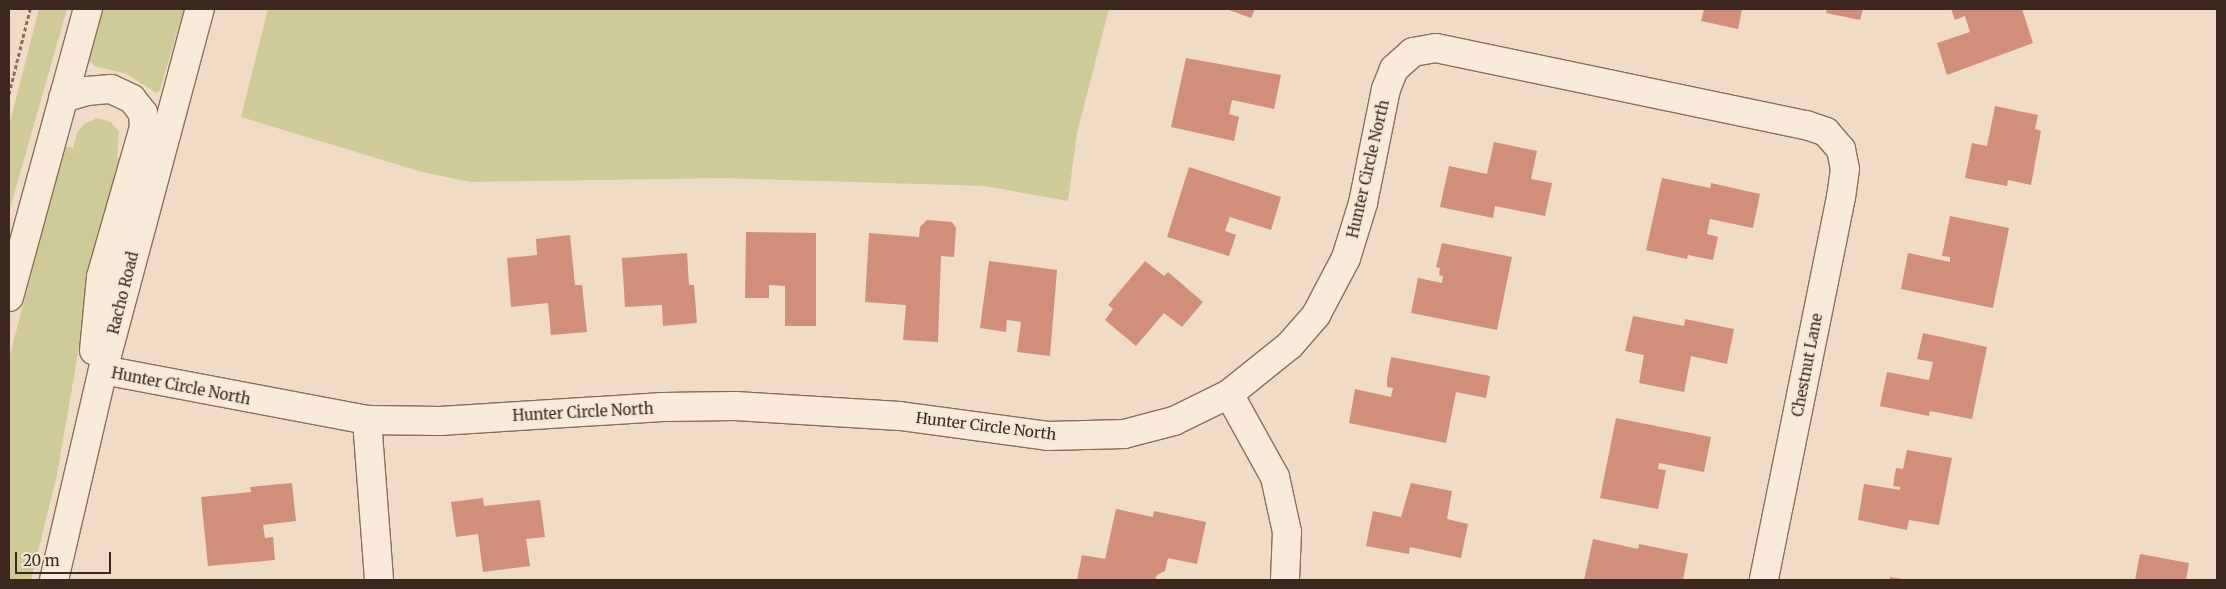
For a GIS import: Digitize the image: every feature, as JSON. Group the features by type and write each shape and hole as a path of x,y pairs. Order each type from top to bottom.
{"street":[{"path":"9,297 88,9"},
{"name":"Racho Road","path":"54,580 103,370 200,9"},
{"name":"Hunter Circle North","path":"103,370 367,420 440,421 663,407 735,406 909,417 1048,436 1124,434 1174,421 1229,394 1290,345 1316,315 1346,258 1363,203 1386,89 1394,69 1412,52 1436,48 1806,124 1826,132 1841,149"},
{"path":"63,98 87,91 111,90 132,99 143,113 144,127 101,278 82,459"},
{"name":"Chestnut Lane","path":"1764,580 1841,197 1846,169 1841,149"},
{"path":"1229,394 1275,478 1287,532 1284,580"},
{"path":"367,420 379,580"}],"path":[{"path":"9,94 30,9"}],"shaded area":[{"path":"39,9 67,9 9,212 9,126"},
{"path":"103,9 184,9 160,90 156,93 127,74 94,66 89,60"},
{"path":"268,9 1109,9 1077,133 1068,201 984,186 725,178 470,182 422,172 241,117"},
{"path":"97,118 111,122 119,132 117,157 124,159 91,278 57,475 31,580 9,580 9,358 65,146 73,148 77,133 84,124"}],"building":[{"path":"1226,9 1255,9 1251,18"},
{"path":"1704,9 1742,9 1738,29 1701,21"},
{"path":"1827,9 1863,9 1860,20 1826,13"},
{"path":"1951,9 2022,9 2033,43 1947,75 1937,43 1970,32 1965,16 1955,20"},
{"path":"1186,58 1281,75 1274,109 1232,100 1229,114 1239,117 1234,141 1171,127"},
{"path":"1995,106 2038,115 2035,129 2041,131 2031,185 2008,180 2007,186 1965,178 1972,143 1987,146"},
{"path":"1494,142 1537,151 1531,179 1552,183 1545,216 1495,206 1493,218 1440,207 1449,166 1487,174"},
{"path":"1189,167 1281,197 1271,230 1230,217 1225,231 1236,235 1229,256 1167,237"},
{"path":"1662,178 1710,188 1711,183 1760,194 1753,228 1710,219 1707,234 1718,237 1713,260 1688,255 1687,259 1646,250"},
{"path":"1950,216 2009,228 1993,308 1901,289 1908,253 1950,262 1950,257 1942,256"},
{"path":"927,220 952,222 956,228 954,257 941,256 938,342 903,340 906,305 865,302 869,233 919,237 920,227"},
{"path":"746,232 816,233 816,326 785,326 785,286 769,285 769,298 745,298"},
{"path":"570,235 575,285 582,285 587,332 551,335 548,303 511,307 507,258 537,255 536,239"},
{"path":"1442,243 1512,257 1497,330 1411,313 1418,278 1442,283 1443,276 1439,275 1440,268 1436,267"},
{"path":"687,253 689,285 694,285 697,323 663,326 662,305 625,307 622,258"},
{"path":"989,261 1057,270 1050,356 1017,352 1021,322 1007,320 1006,332 980,328"},
{"path":"1145,261 1164,276 1168,272 1203,302 1182,327 1164,313 1136,346 1105,320 1113,309 1108,305"},
{"path":"1633,316 1684,326 1685,319 1734,329 1727,364 1691,356 1684,392 1639,383 1644,355 1625,351"},
{"path":"1923,333 1987,347 1972,419 1930,411 1929,416 1880,406 1887,372 1929,380 1933,362 1917,359"},
{"path":"1391,357 1490,376 1486,398 1456,392 1446,443 1349,423 1355,389 1391,397 1393,388 1387,387 1387,379"},
{"path":"1616,418 1711,437 1704,472 1659,463 1658,469 1666,470 1658,509 1600,498"},
{"path":"1907,450 1952,458 1939,525 1909,520 1907,530 1858,520 1864,484 1900,490 1900,487 1893,486 1896,468 1903,469"},
{"path":"292,483 296,521 263,525 265,538 273,537 275,560 208,566 201,497 251,492 250,487"},
{"path":"1411,483 1452,491 1447,519 1468,524 1461,558 1410,547 1409,554 1366,546 1373,511 1401,517"},
{"path":"483,498 484,506 540,500 545,537 526,539 530,566 483,572 478,534 456,537 451,502"},
{"path":"1116,509 1153,517 1154,511 1206,522 1197,564 1168,558 1165,571 1157,575 1155,580 1077,580 1082,555 1105,559"},
{"path":"1593,539 1638,549 1639,544 1688,554 1683,580 1584,580"},
{"path":"2140,554 2189,563 2186,580 2135,580"},
{"path":"1890,577 1903,579 1903,580 1889,580"}]}
